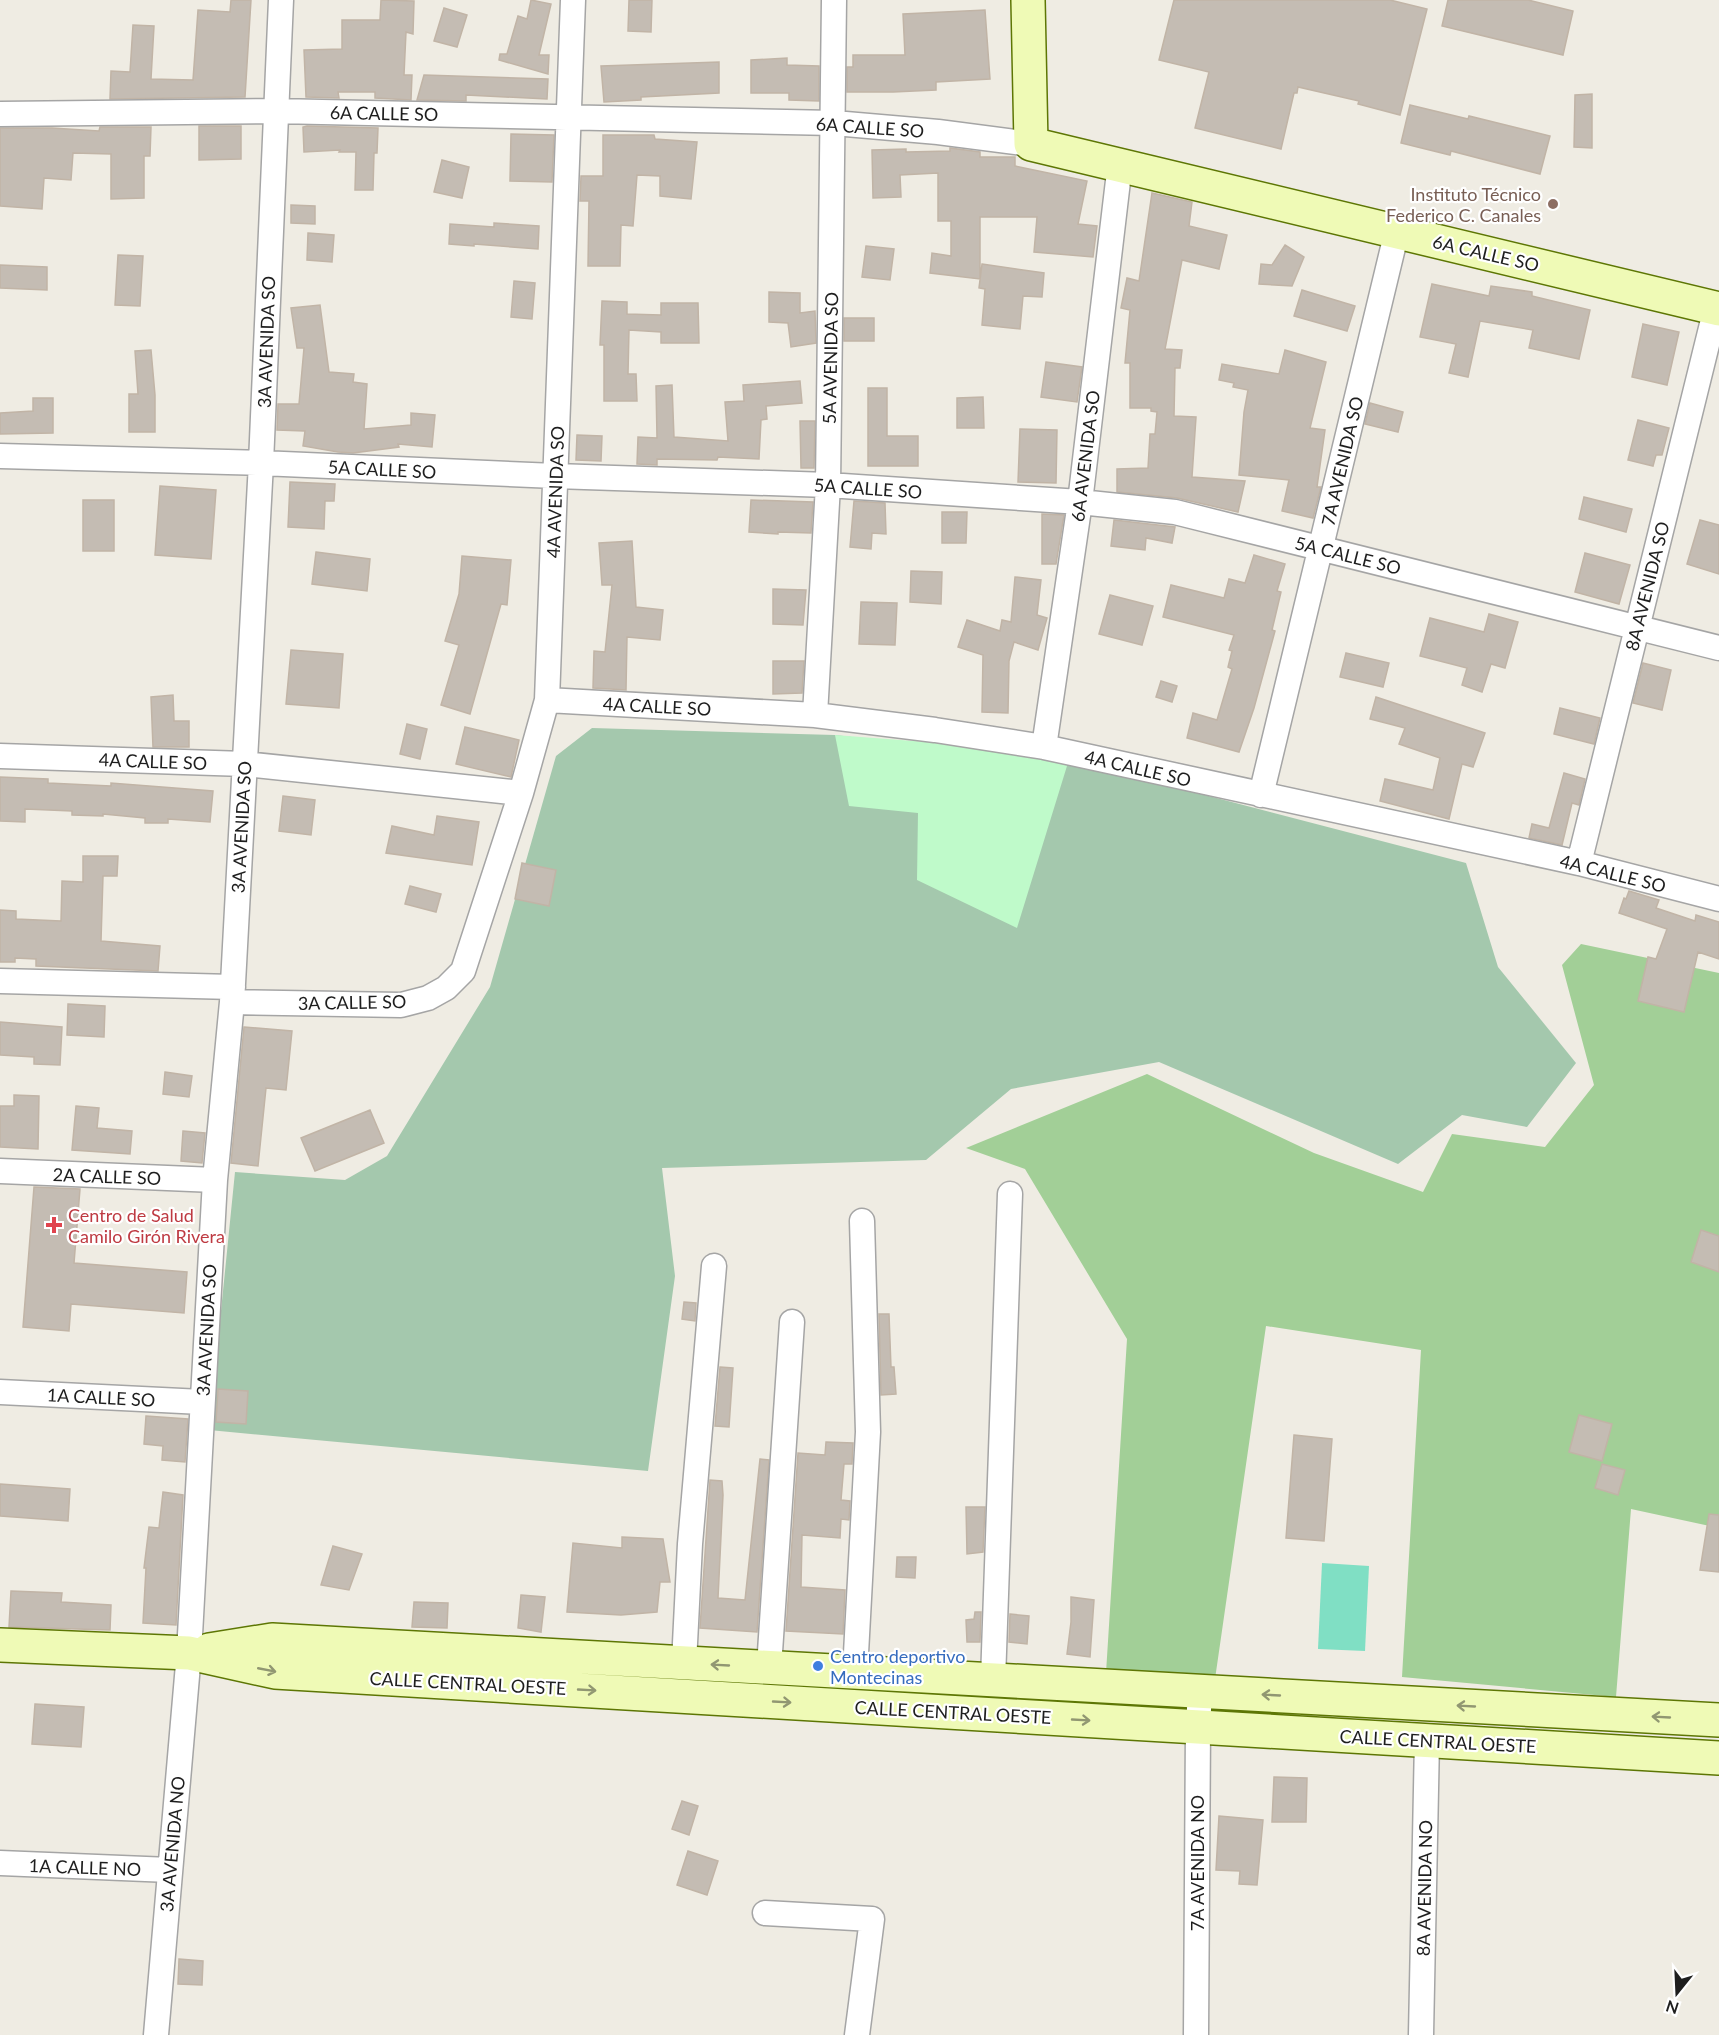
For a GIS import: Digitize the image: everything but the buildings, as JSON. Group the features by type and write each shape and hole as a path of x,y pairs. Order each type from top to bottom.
{"street":[{"name":"3A AVENIDA SO","path":"189,1653 215,1180 232,994 245,764 261,463 281,0"},
{"name":"4A AVENIDA SO","path":"463,971 521,792 547,700 573,0"},
{"name":"5A AVENIDA SO","path":"815,715 828,485 834,0"},
{"path":"1028,0 1031,144"},
{"name":"6A CALLE SO","path":"0,114 275,111 569,116 834,123 938,132 1031,144 1120,164 1717,308"},
{"name":"6A AVENIDA SO","path":"1044,747 1080,502 1120,164"},
{"name":"7A AVENIDA SO","path":"1261,795 1397,231"},
{"name":"8A AVENIDA SO","path":"1579,864 1717,308"},
{"name":"5A CALLE SO","path":"0,456 261,463 828,485 1080,502 1175,512 1719,648"},
{"name":"4A CALLE SO","path":"547,700 815,715 1044,747 1579,864 1719,899"},
{"name":"4A CALLE SO","path":"0,756 245,764 521,792"},
{"name":"3A CALLE SO","path":"0,981 401,1005 428,998 446,988 463,971"},
{"name":"2A CALLE SO","path":"0,1171 215,1180"},
{"path":"993,1680 1010,1194"},
{"path":"855,1672 868,1432 862,1221"},
{"path":"684,1663 690,1544 714,1266"},
{"path":"770,1667 792,1322"},
{"name":"1A CALLE SO","path":"0,1392 202,1402"},
{"name":"CALLE CENTRAL OESTE","path":"189,1653 272,1640 1719,1720"},
{"name":"CALLE CENTRAL OESTE","path":"0,1645 189,1653 275,1672 1719,1758"},
{"name":"3A AVENIDA NO","path":"156,2035 189,1653"},
{"name":"7A AVENIDA NO","path":"1196,2035 1200,1691"},
{"name":"8A AVENIDA NO","path":"1421,2035 1427,1740"},
{"name":"1A CALLE NO","path":"0,1863 170,1870"},
{"path":"765,1913 872,1918 858,2035"}],"green space":[{"path":"592,728 835,735 1090,765 1466,863 1498,967 1576,1063 1527,1127 1462,1115 1398,1164 1159,1062 1011,1089 926,1160 662,1168 675,1276 648,1471 209,1430 235,1172 345,1180 387,1156 490,987 556,756"},
{"path":"835,735 1071,753 1017,928 917,880 918,813 849,806"},
{"path":"1581,944 1719,973 1719,1528 1631,1509 1616,1697 1402,1677 1421,1350 1266,1326 1214,1686 1106,1673 1127,1339 1025,1169 966,1148 1147,1074 1314,1153 1423,1192 1452,1134 1545,1147 1594,1085 1562,965"},
{"path":"1322,1563 1369,1566 1365,1651 1318,1649"}],"place":[{"name":"Instituto Técnico Federico C. Canales","path":"1553,204"},
{"name":"Centro de Salud Camilo Girón Rivera","path":"54,1225"},
{"name":"Centro deportivo Montecinas","path":"818,1666"}]}
